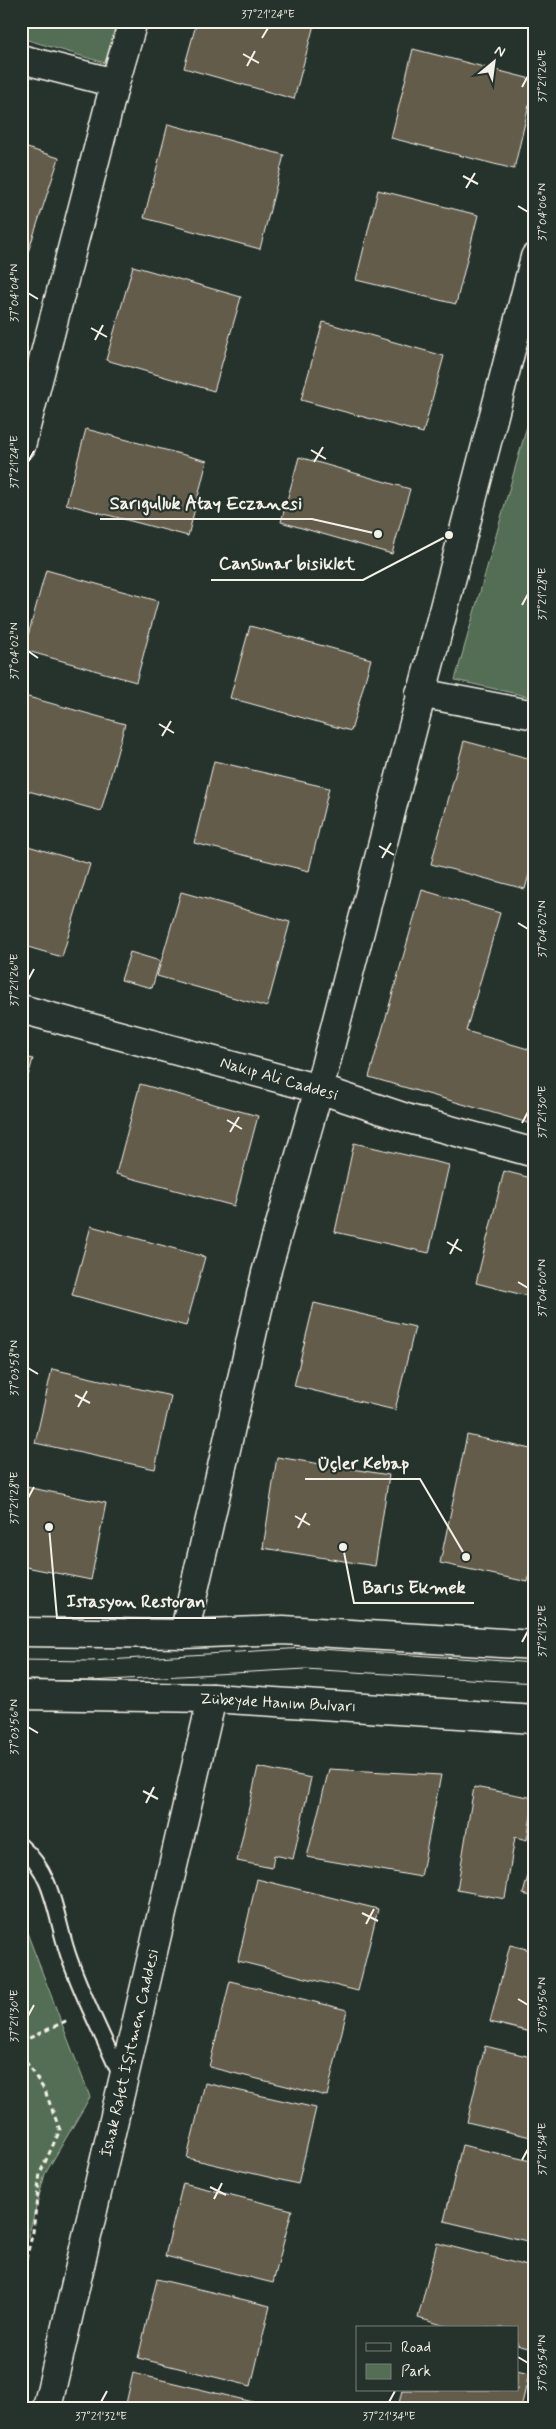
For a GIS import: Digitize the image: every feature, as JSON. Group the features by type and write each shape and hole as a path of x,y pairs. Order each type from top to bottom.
{"street":[{"path":"21,446 115,83 133,21"},
{"path":"21,59 115,83"},
{"path":"184,1634 266,1274 319,1090 420,692 533,274"},
{"path":"420,692 535,716"},
{"name":"Nakıp Ali Caddesi","path":"21,1009 319,1090 409,1119 535,1153"},
{"path":"21,1632 184,1634 283,1630 535,1645"},
{"name":"Zübeyde Hanım Bulvarı","path":"21,1695 212,1698 535,1719"},
{"name":"İshak Rafet İşitmen Caddesi","path":"47,2408 212,1698"}],"lane":[{"path":"21,1846 34,1856 54,1896 70,1960 124,2082"}],"path":[{"path":"21,1938 23,1946 21,1971"},
{"path":"21,2042 92,2009"},
{"path":"21,2054 45,2091 60,2130 40,2173 33,2232 21,2278"}],"green space":[{"path":"21,21 117,21 105,63 21,38"},
{"path":"535,398 535,698 455,680"},
{"path":"21,1917 90,2097 45,2174 21,2263"}],"building":[{"path":"197,21 315,21 294,99 184,68"},
{"path":"413,49 535,80 514,169 391,138"},
{"path":"168,124 284,155 260,249 144,218"},
{"path":"21,146 59,158 27,255 21,253"},
{"path":"378,190 478,215 456,304 356,280"},
{"path":"133,266 241,297 214,391 106,360"},
{"path":"323,322 444,356 423,433 301,400"},
{"path":"86,429 207,461 188,536 66,504"},
{"path":"299,457 410,489 392,554 281,522"},
{"path":"46,570 158,601 136,682 24,650"},
{"path":"250,626 371,659 351,731 230,698"},
{"path":"21,695 125,724 101,811 21,789"},
{"path":"464,741 535,760 535,853 525,889 431,864"},
{"path":"214,761 329,788 309,871 194,843"},
{"path":"21,844 90,864 62,957 21,945"},
{"path":"422,890 500,913 466,1031 535,1051 535,1125 369,1077"},
{"path":"181,892 290,922 267,1007 157,976"},
{"path":"130,952 160,961 152,988 121,980"},
{"path":"21,1056 33,1059 21,1100"},
{"path":"140,1084 258,1116 234,1206 116,1174"},
{"path":"354,1143 449,1165 429,1253 335,1232"},
{"path":"504,1171 535,1179 535,1298 476,1283"},
{"path":"91,1226 205,1257 186,1326 72,1295"},
{"path":"314,1303 415,1327 395,1410 294,1386"},
{"path":"52,1369 171,1396 155,1469 35,1443"},
{"path":"467,1435 535,1450 535,1553 528,1582 440,1563"},
{"path":"277,1457 389,1475 375,1566 263,1548"},
{"path":"21,1486 106,1503 91,1580 21,1566"},
{"path":"258,1767 311,1778 293,1859 274,1855 272,1868 237,1861"},
{"path":"329,1769 441,1775 421,1877 307,1857"},
{"path":"474,1787 534,1798 527,1840 515,1837 505,1899 457,1890"},
{"path":"535,1850 535,1897 523,1894"},
{"path":"257,1879 378,1909 358,1991 238,1961"},
{"path":"510,1945 535,1951 535,2033 490,2022"},
{"path":"230,1981 347,2010 327,2096 209,2067"},
{"path":"485,2046 535,2058 535,2138 467,2122"},
{"path":"205,2083 316,2108 298,2184 187,2158"},
{"path":"462,2145 535,2162 535,2243 444,2221"},
{"path":"183,2183 292,2210 273,2283 165,2256"},
{"path":"437,2243 535,2268 535,2340 532,2349 518,2345 518,2326 446,2326 418,2318"},
{"path":"157,2279 270,2306 251,2386 138,2358"},
{"path":"518,2371 529,2374 521,2408 398,2408 402,2392 518,2392"},
{"path":"133,2373 253,2402 252,2408 125,2408"}],"tram line":[{"path":"21,1660 91,1661 305,1648 535,1663"},
{"path":"21,1680 91,1681 305,1669 535,1683"}],"place":[{"name":"Sarıgulluk Atay Eczanesi","path":"378,534"},
{"name":"Cansunar bisiklet","path":"449,535"},
{"name":"Istasyon Restoran","path":"49,1527"},
{"name":"Barıs Ekmek","path":"343,1547"},
{"name":"Üçler Kebap","path":"466,1557"}]}
